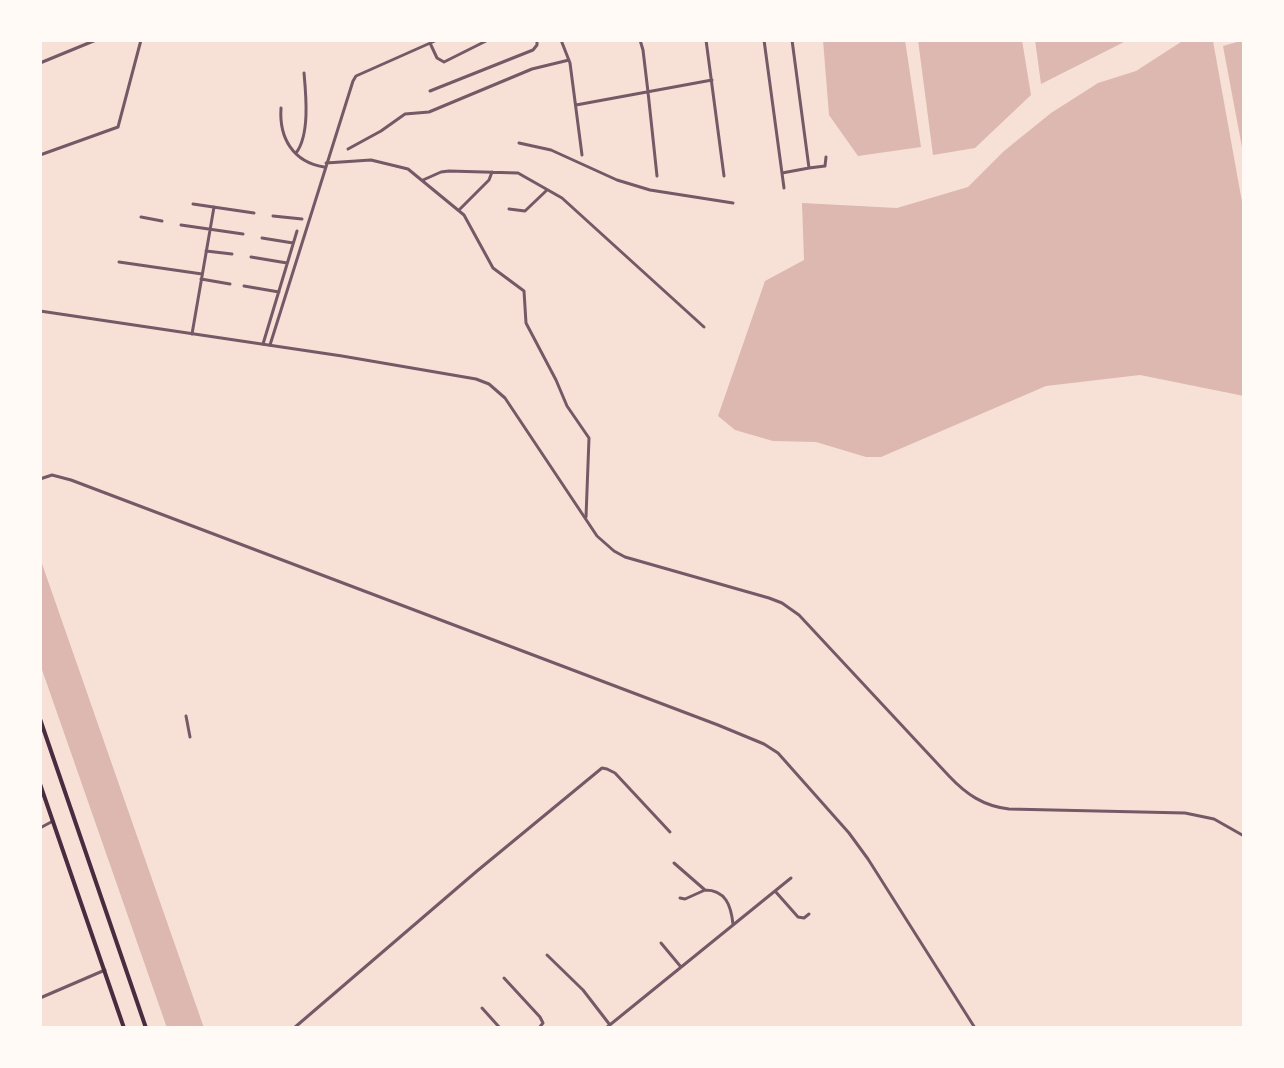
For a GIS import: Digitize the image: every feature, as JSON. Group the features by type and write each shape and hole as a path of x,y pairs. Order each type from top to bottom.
{"highway":[{"path":"40,719 146,1028"},
{"path":"40,784 124,1028"}],"street":[{"path":"40,63 96,40"},
{"path":"40,155 118,127 141,40"},
{"path":"270,345 356,76 437,40"},
{"path":"430,43 437,58 444,62 488,40"},
{"path":"430,91 533,50 537,40"},
{"path":"561,40 569,60 582,155"},
{"path":"640,40 657,176"},
{"path":"706,40 724,176"},
{"path":"764,40 784,188"},
{"path":"792,40 809,168"},
{"path":"348,149 405,114 429,112 532,69 569,60"},
{"path":"298,155 303,140 304,73"},
{"path":"576,105 712,80"},
{"path":"281,108 282,132 288,144 306,161 326,164 371,160 403,166 423,180 466,218 496,271 524,291 526,323 567,406 588,435 586,521"},
{"path":"519,143 551,150 617,180 650,190 733,203"},
{"path":"782,173 823,167 826,157"},
{"path":"423,180 445,171 521,174 571,204 704,327"},
{"path":"459,210 489,180 492,172"},
{"path":"509,209 525,211 547,190"},
{"path":"193,204 254,213"},
{"path":"192,334 214,207"},
{"path":"273,216 302,219"},
{"path":"141,217 162,221"},
{"path":"181,225 243,234"},
{"path":"263,344 297,231"},
{"path":"262,238 293,243"},
{"path":"206,251 232,254"},
{"path":"251,257 287,263"},
{"path":"119,262 230,284"},
{"path":"244,286 279,292"},
{"path":"40,311 270,345 476,379 489,384 512,408 605,545 625,557 782,603 799,615 970,796 989,806 1009,809 1185,813 1214,819 1244,836"},
{"path":"40,479 52,475 71,480 764,744 778,753 857,844 975,1028"},
{"path":"186,716 190,737"},
{"path":"294,1028 602,768 619,777 670,832"},
{"path":"40,828 53,821"},
{"path":"674,863 705,890"},
{"path":"547,955 583,990 608,1026 791,878"},
{"path":"680,898 685,899 705,890 715,891 731,907 734,925"},
{"path":"775,891 798,917 804,918 809,914"},
{"path":"661,943 681,967"},
{"path":"40,998 105,970"},
{"path":"504,978 540,1017 543,1023 539,1028"},
{"path":"482,1008 500,1028"}],"shaded area":[{"path":"823,40 905,40 921,147 858,156 829,115"},
{"path":"918,40 1022,40 1031,95 975,148 933,155"},
{"path":"1035,40 1128,40 1041,84"},
{"path":"1184,40 1216,40 1213,41 1244,213 1244,396 1140,375 1046,386 881,457 866,457 816,442 773,441 735,430 718,416 765,281 804,260 802,203 897,208 968,187 1004,151 1051,113 1098,83 1136,71"},
{"path":"1244,40 1244,158 1223,46"},
{"path":"40,558 204,1028 167,1028 40,664"}]}
